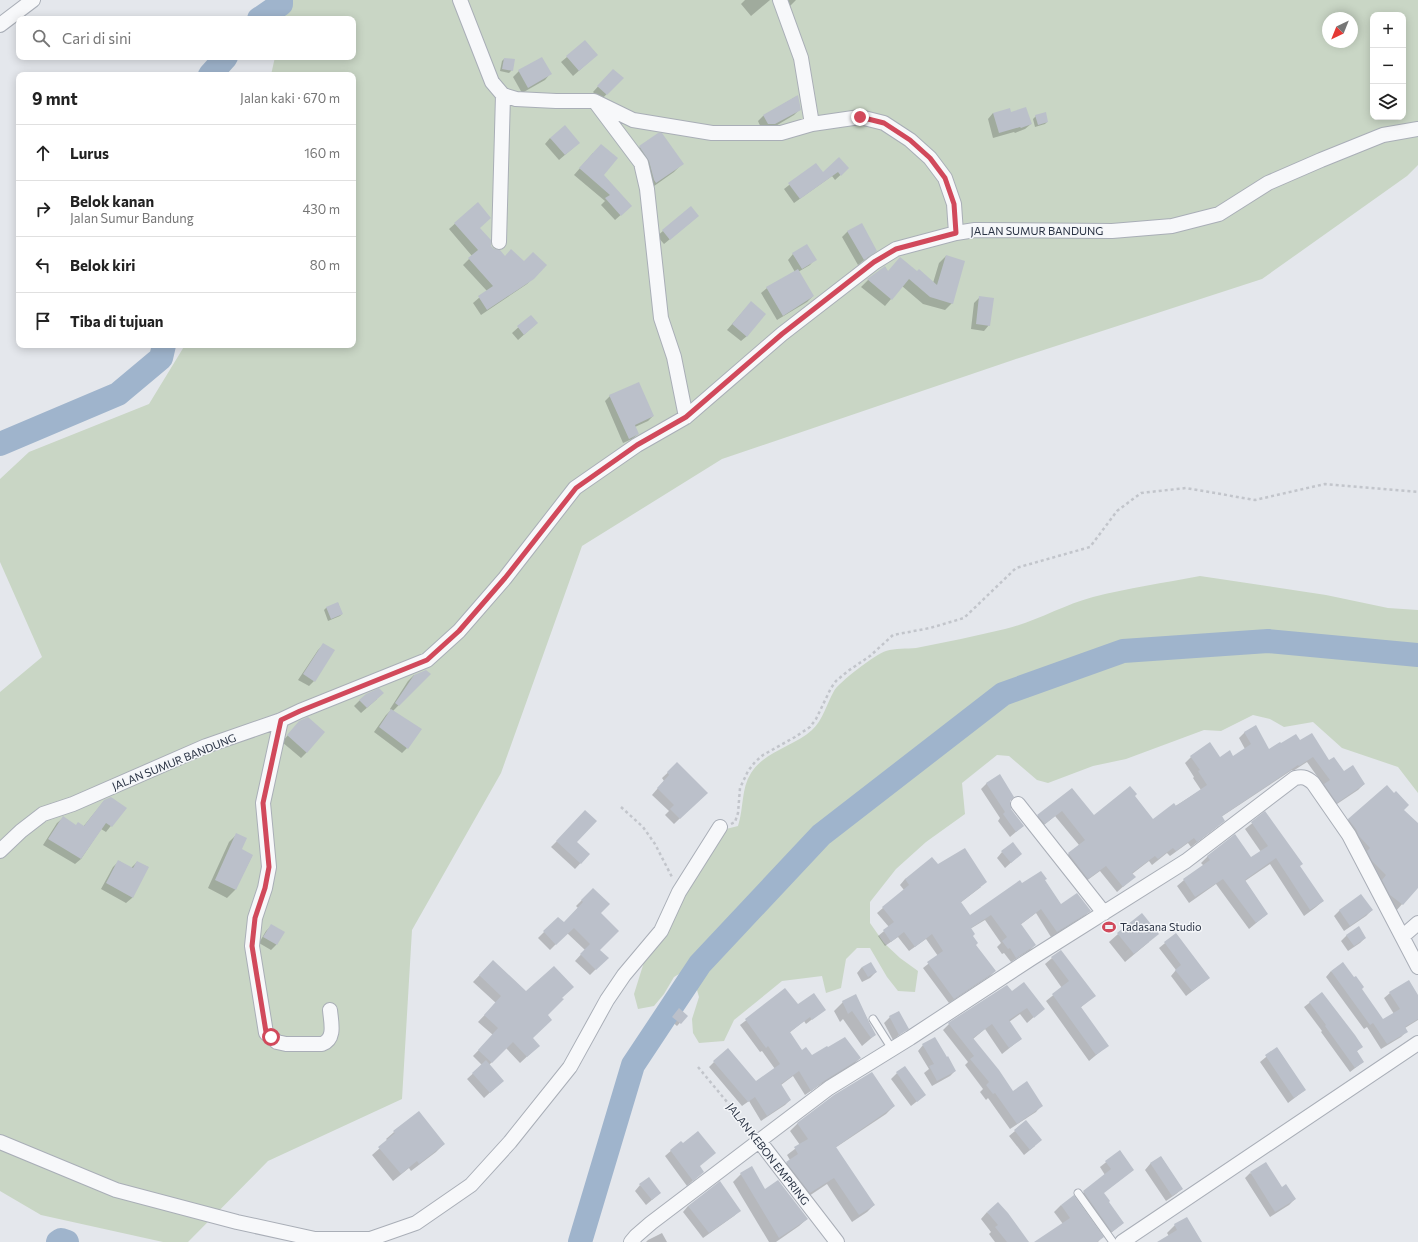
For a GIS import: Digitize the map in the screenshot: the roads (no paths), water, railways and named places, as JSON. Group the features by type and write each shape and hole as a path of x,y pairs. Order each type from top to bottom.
{"street":[{"path":"0,25 33,0"},
{"path":"460,0 492,82 504,95 516,99 594,101 633,120 712,134 781,134 812,124 860,117 884,123 910,140 930,158 945,178 954,204 956,233"},
{"path":"780,0 801,58 812,124"},
{"path":"499,242 504,95"},
{"path":"594,101 641,163 647,189 661,318 674,357 686,417"},
{"name":"JALAN SUMUR BANDUNG","path":"0,851 21,831 43,814 79,801 206,746 281,720 427,660 459,631 505,578 576,488 637,445 686,417 782,334 874,262 896,249 956,233 975,230 1112,231 1172,226 1219,214 1268,183 1383,135 1418,129"},
{"path":"281,720 263,803 269,867 265,888 255,918 252,946 266,1032 277,1042 286,1044 322,1044 330,1039 332,1034 330,1010"},
{"path":"631,1242 651,1223 760,1142 828,1088 892,1049 1032,958 1186,861 1296,778 1302,776 1308,778 1313,783 1349,835 1418,967"},
{"path":"1018,804 1104,913"},
{"path":"0,1142 116,1190 237,1222 315,1239 370,1239 416,1223 471,1185 510,1142 570,1067 607,1000 624,975 661,931 680,892 720,827"},
{"path":"1403,936 1418,923"},
{"path":"1122,1242 1418,1043"},
{"name":"JALAN KEBON EMPRING","path":"760,1142 837,1242"}],"lane":[{"path":"873,1019 892,1049"},
{"path":"1078,1193 1114,1242"}],"waterway":[{"path":"263,16 281,4 281,0"},
{"path":"213,72 223,60"},
{"path":"0,444 118,394 161,358 163,348"},
{"path":"580,1242 633,1065 700,964 821,835 1003,694 1123,651 1268,641 1418,655"},
{"path":"58,1242 61,1240 67,1242"}],"place":[{"name":"Tadasana Studio","path":"1109,927"}]}
